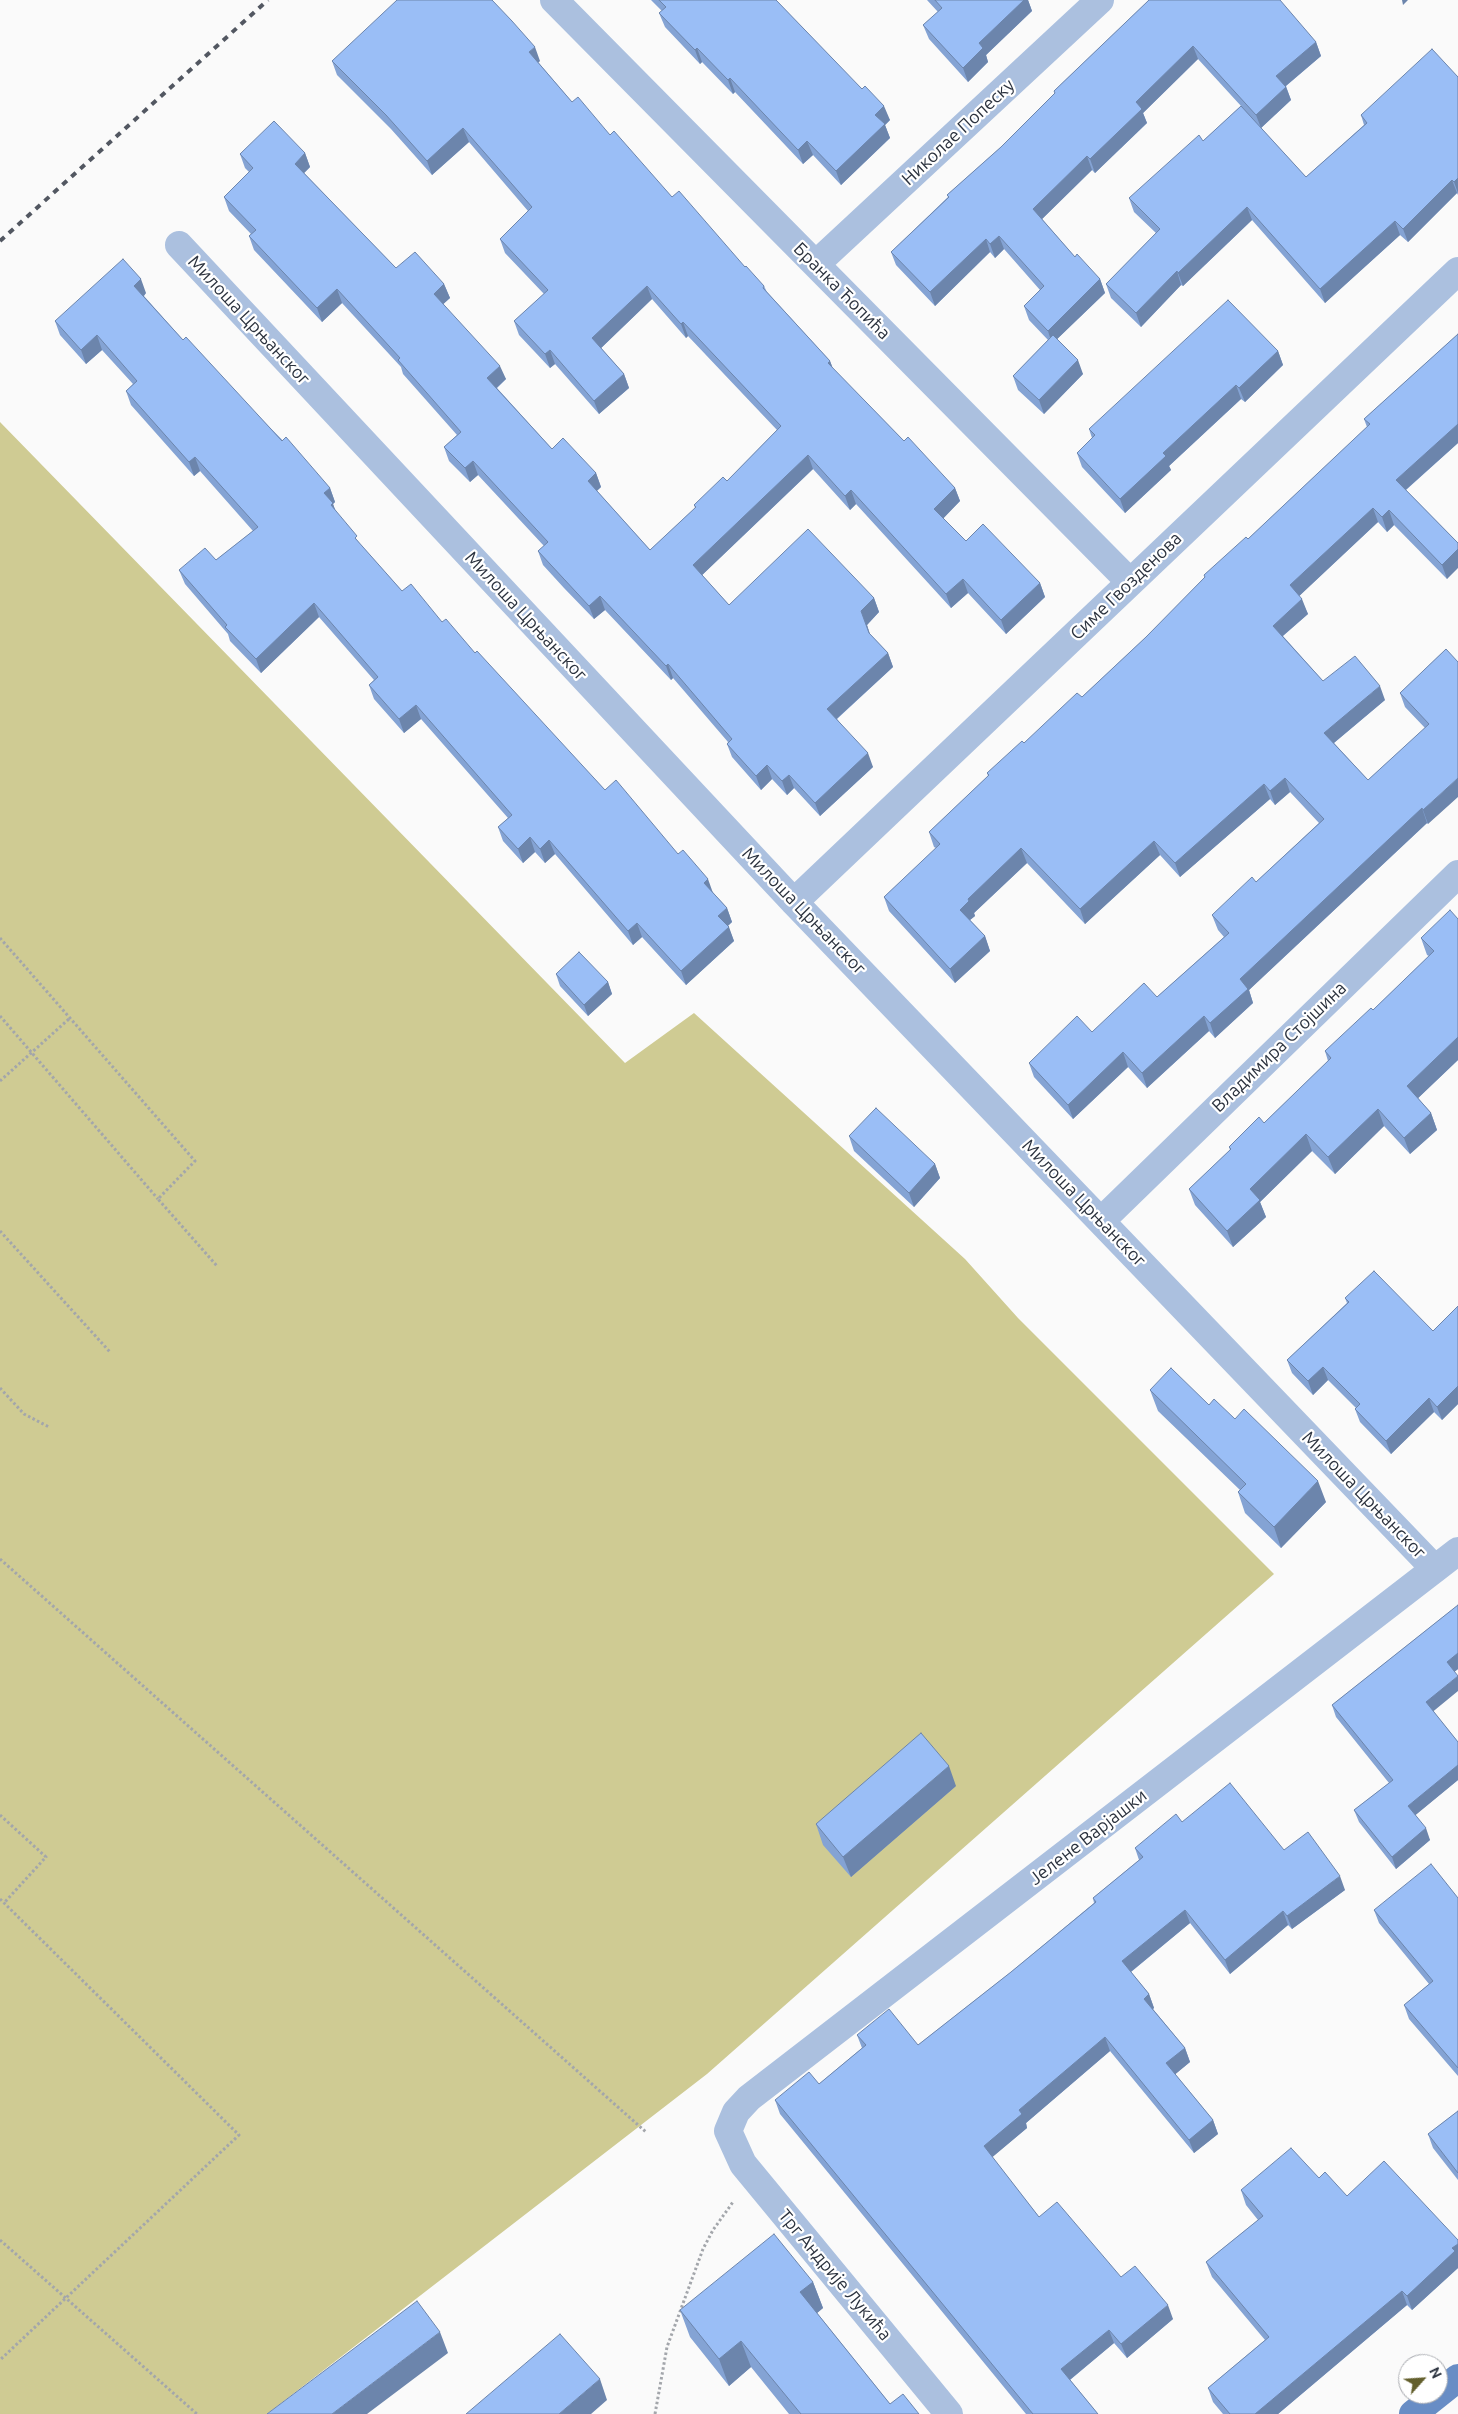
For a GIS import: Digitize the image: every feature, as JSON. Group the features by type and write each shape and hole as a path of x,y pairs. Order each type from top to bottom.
{"main road":[{"path":"1414,2414 1458,2378"}],"street":[{"name":"Бранка Ћопића","path":"554,0 1130,582"},
{"name":"Николае Попеску","path":"816,264 1100,0"},
{"name":"Милоша Црњанског","path":"179,245 794,902 1435,1569"},
{"name":"Симе Гвозденова","path":"794,902 1458,271"},
{"name":"Владимира Стојшина","path":"1101,1221 1458,874"},
{"name":"Јелене Варјашки","path":"728,2131 736,2112 749,2098 1458,1551"},
{"name":"Трг Андрије Лукића","path":"728,2131 735,2151 752,2175 949,2414"}],"path":[{"path":"0,938 195,1160 158,1199"},
{"path":"0,1016 217,1266"},
{"path":"0,1081 70,1018"},
{"path":"0,1231 110,1352"},
{"path":"0,1388 24,1414 49,1427"},
{"path":"0,1559 646,2132"},
{"path":"0,1815 46,1857 4,1903"},
{"path":"0,1900 239,2134 0,2360"},
{"path":"655,2414 667,2347 703,2249 712,2230 752,2175"},
{"path":"0,2240 197,2414"}],"shaded area":[{"path":"0,422 625,1063 694,1013 965,1259 1018,1318 1274,1574 707,2074 267,2414 0,2414"}],"building":[{"path":"397,0 492,0 535,47 529,52 572,102 578,97 610,135 614,131 672,197 679,191 764,286 763,288 830,361 828,363 904,441 908,437 955,488 934,509 966,541 983,524 1040,583 1001,620 963,579 946,594 851,490 845,496 808,455 693,565 729,605 808,529 874,598 861,611 869,633 888,653 827,709 868,753 815,803 789,775 782,781 767,765 756,776 727,744 732,739 668,664 666,666 600,596 589,606 538,551 548,542 473,461 465,468 444,447 461,432 398,360 400,358 337,289 317,308 249,236 256,230 224,197 253,168 240,154 274,121 305,153 295,164 396,268 415,252 444,284 434,294 500,366 487,378 552,449 563,438 596,473 588,481 650,550 696,507 694,505 723,477 727,481 781,426 683,322 681,324 647,286 592,338 624,374 594,401 550,350 545,354 514,321 548,290 500,239 532,207 463,128 427,161 386,115 332,61"},
{"path":"659,0 776,0 862,89 865,86 884,106 875,115 885,124 836,171 807,141 798,150 730,78 728,80 697,48 695,50 659,13 666,7"},
{"path":"935,0 1024,0 979,43 983,48 963,68 923,25 942,8"},
{"path":"1149,0 1280,0 1316,42 1276,76 1286,87 1256,115 1193,46 1136,102 1142,109 1090,159 1087,156 1033,209 1075,257 1077,254 1100,279 1048,331 1024,306 1044,286 999,236 990,244 986,239 930,292 891,252 949,197 947,195 1001,147 1055,93 1054,91"},
{"path":"1432,49 1458,77 1458,178 1454,182 1452,180 1403,229 1395,221 1320,289 1247,207 1178,273 1177,271 1136,313 1106,284 1160,229 1129,198 1199,135 1203,141 1241,106 1306,177 1367,123 1361,115"},
{"path":"123,259 141,279 134,286 183,340 186,337 282,441 286,437 330,488 324,493 333,503 331,505 357,536 355,538 402,591 411,584 442,622 446,619 475,653 477,651 605,790 616,780 678,854 683,850 708,879 704,883 727,908 718,916 729,927 681,971 637,923 628,931 549,840 540,849 530,837 518,849 498,827 512,815 416,705 399,719 369,685 378,677 314,603 256,659 225,627 227,625 179,570 205,548 216,560 258,527 195,457 189,462 126,391 137,381 97,335 81,350 55,321"},
{"path":"1228,300 1278,351 1239,388 1236,385 1163,453 1166,456 1120,499 1077,453 1095,435 1089,429"},
{"path":"1458,334 1458,424 1396,480 1458,543 1458,549 1442,565 1389,510 1382,517 1373,508 1290,585 1302,599 1273,626 1323,681 1355,656 1380,686 1324,733 1368,780 1429,724 1400,693 1446,649 1458,662 1458,778 1423,810 1422,808 1240,979 1248,989 1210,1023 1204,1016 1142,1073 1123,1052 1068,1105 1029,1063 1077,1016 1092,1032 1144,983 1157,997 1229,933 1212,915 1252,877 1256,882 1324,819 1285,778 1270,791 1264,784 1175,863 1154,841 1080,909 1021,848 968,899 969,901 960,910 985,936 950,969 884,897 940,844 929,832 989,775 987,773 1022,741 1024,743 1077,693 1082,697 1146,637 1205,577 1204,575 1246,537 1248,539 1370,424 1364,419"},
{"path":"1053,335 1078,360 1039,400 1013,376"},
{"path":"1450,910 1458,919 1458,1037 1407,1086 1431,1113 1404,1138 1378,1109 1328,1157 1306,1134 1250,1189 1260,1200 1227,1231 1189,1189 1231,1149 1229,1147 1259,1117 1264,1123 1331,1058 1325,1051 1371,1008 1373,1010 1434,951 1421,938"},
{"path":"579,952 608,982 584,1005 556,974"},
{"path":"876,1108 935,1164 909,1193 849,1136"},
{"path":"1374,1271 1433,1331 1458,1306 1458,1386 1437,1407 1429,1398 1386,1441 1355,1409 1360,1404 1323,1367 1308,1381 1287,1360 1349,1302 1345,1298"},
{"path":"1171,1368 1209,1405 1214,1399 1235,1419 1244,1409 1318,1481 1274,1527 1238,1492 1246,1484 1150,1390"},
{"path":"1458,1605 1458,1653 1447,1662 1458,1676 1426,1702 1458,1742 1458,1765 1408,1806 1426,1828 1392,1857 1354,1810 1393,1780 1332,1705"},
{"path":"921,1733 949,1766 843,1857 816,1824"},
{"path":"1230,1783 1284,1850 1308,1832 1340,1876 1287,1916 1283,1911 1225,1960 1185,1910 1122,1961 1149,1994 1144,1999 1185,2048 1166,2063 1213,2120 1189,2140 1105,2037 1019,2110 1022,2114 984,2146 1039,2217 1057,2202 1121,2277 1135,2266 1168,2305 1121,2344 1109,2330 1061,2369 1098,2414 1033,2414 775,2100 809,2072 819,2084 866,2045 857,2035 889,2009 918,2045 1096,1902 1093,1898 1143,1857 1135,1848 1176,1814 1182,1822"},
{"path":"1431,1864 1458,1898 1458,2068 1404,2005 1433,1981 1374,1910"},
{"path":"1458,2111 1458,2173 1428,2134"},
{"path":"1291,2148 1319,2178 1325,2172 1347,2196 1384,2161 1458,2240 1458,2244 1452,2248 1455,2251 1407,2296 1402,2291 1255,2414 1230,2414 1208,2388 1269,2337 1206,2262 1263,2216 1241,2190"},
{"path":"774,2234 813,2282 800,2292 890,2404 903,2394 919,2414 801,2414 741,2341 719,2359 680,2310"},
{"path":"417,2301 440,2332 332,2414 267,2414"},
{"path":"560,2334 600,2379 559,2414 466,2414"}],"railway":[{"path":"0,241 268,0"}]}
